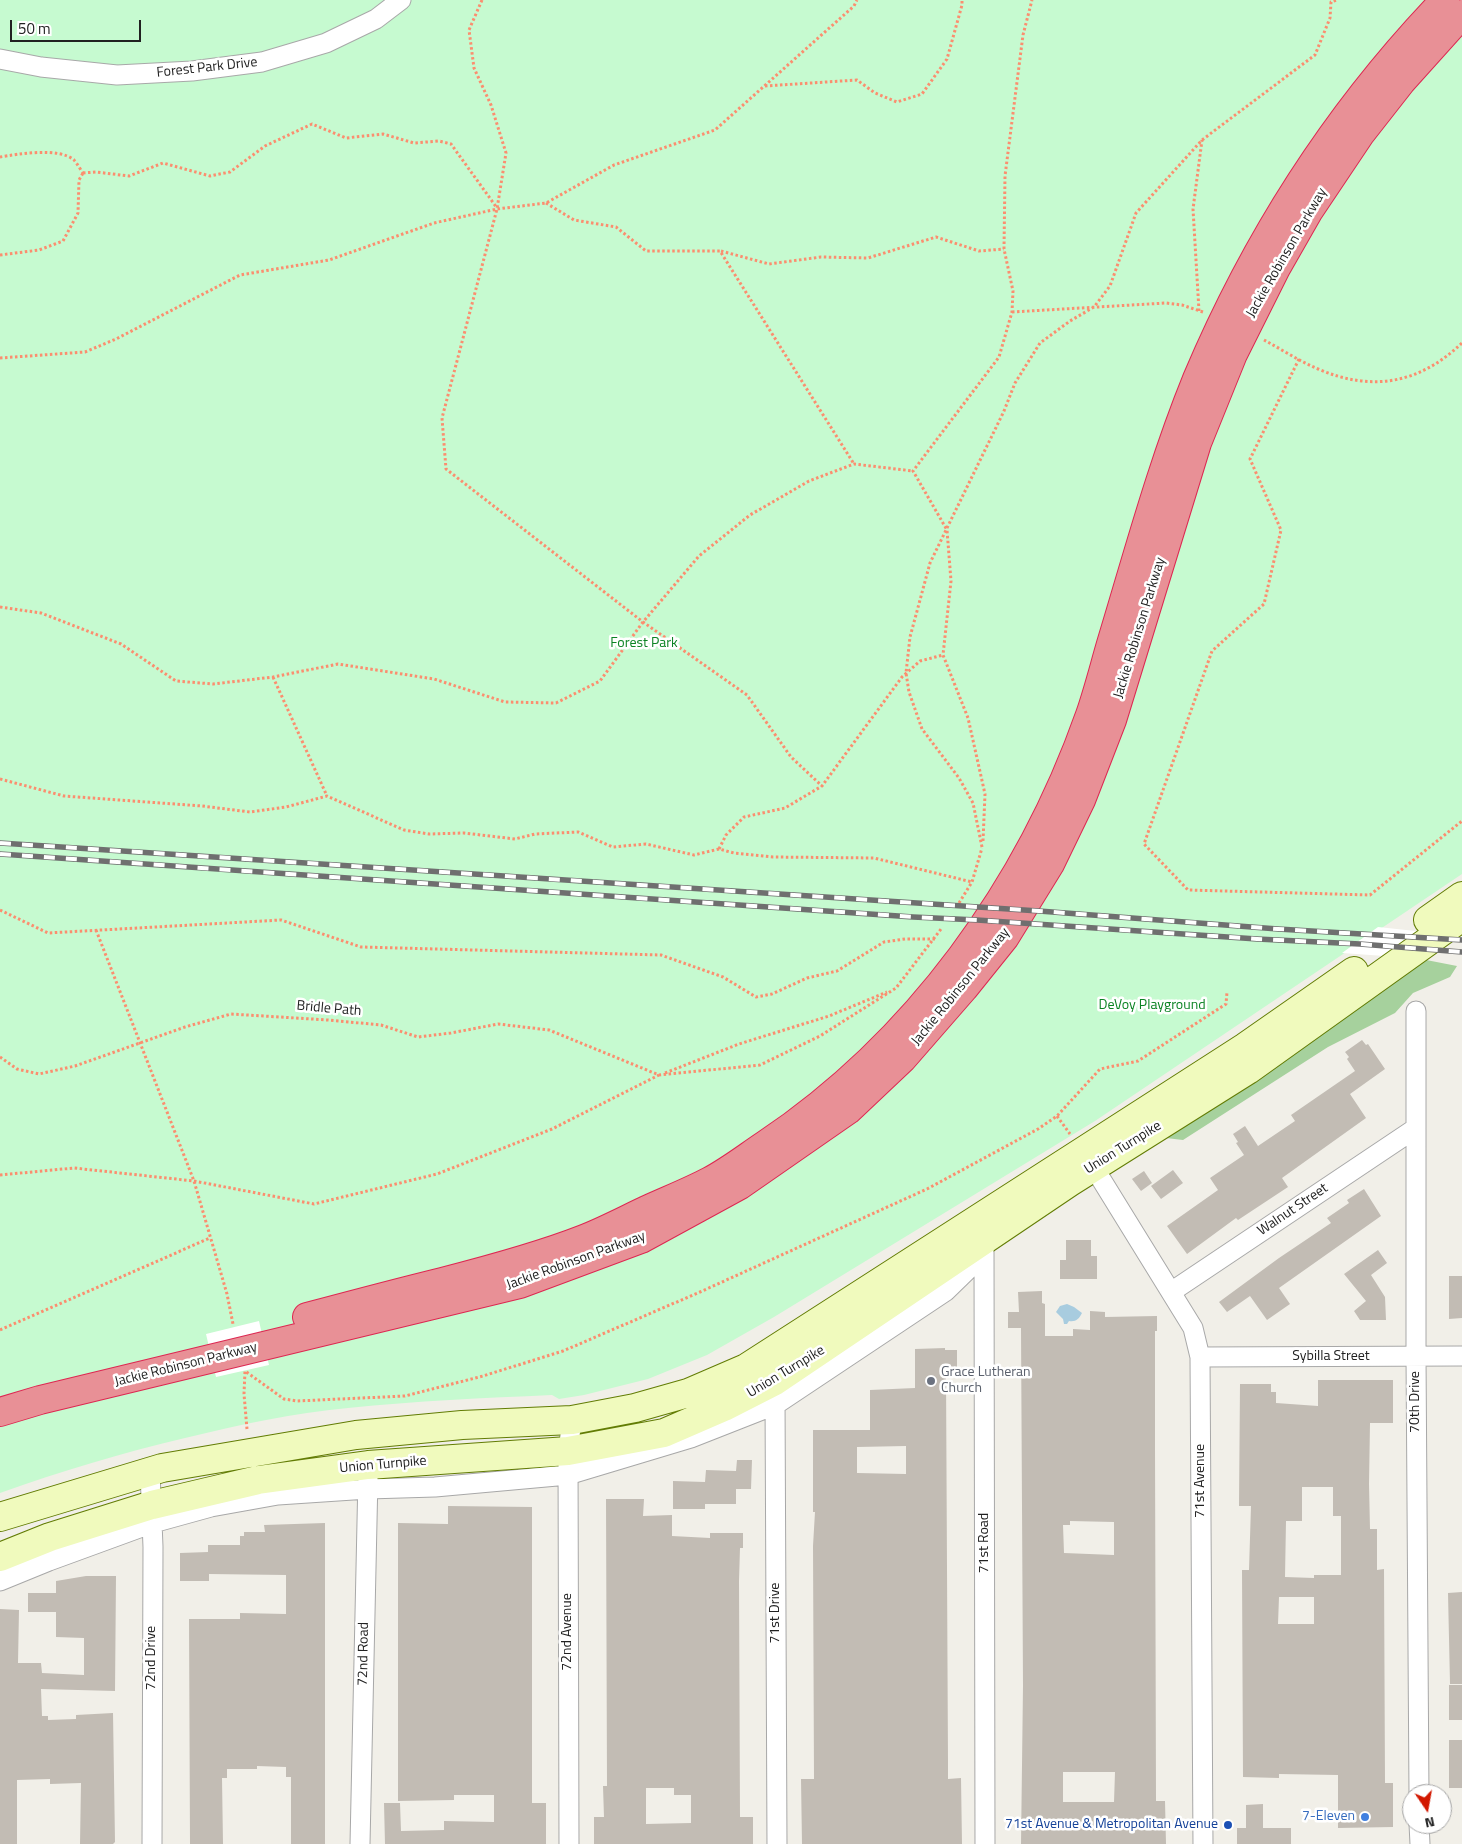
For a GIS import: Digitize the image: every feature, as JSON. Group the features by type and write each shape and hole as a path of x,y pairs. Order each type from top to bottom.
{"highway":[{"name":"Jackie Robinson Parkway","path":"0,1395 504,1266 584,1239 712,1180 785,1131 842,1086 892,1039 935,991 978,936 1016,876 1047,818 1070,768 1091,712 1164,469 1183,415 1224,320 1252,264 1289,201 1337,128 1396,53 1445,0"},
{"name":"Jackie Robinson Parkway","path":"0,1412 40,1400 520,1284 641,1239 740,1185 848,1110 903,1058 964,988 1004,937 1050,864 1081,800 1112,720 1197,443 1233,354 1276,268 1308,212 1361,133 1401,82 1462,14"}],"main road":[{"name":"Union Turnpike","path":"0,1518 162,1468 356,1435 462,1425 572,1420 635,1408 688,1393 746,1368 1083,1152 1245,1047 1462,896"},
{"name":"Union Turnpike","path":"0,1557 50,1537 152,1514 258,1480 368,1477 568,1463 664,1433 724,1407 775,1393 984,1248 1083,1152 1248,1070 1462,917"}],"street":[{"name":"Forest Park Drive","path":"0,59 41,67 118,75 192,71 262,62 326,43 376,19 401,0"},
{"name":"70th Drive","path":"1416,1011 1419,1784"},
{"name":"Walnut Street","path":"1172,1292 1416,1128"},
{"name":"71st Avenue","path":"1083,1152 1172,1292 1192,1328 1200,1358 1203,1844"},
{"name":"71st Road","path":"984,1248 985,1844"},
{"name":"Sybilla Street","path":"1200,1358 1462,1356"},
{"name":"71st Drive","path":"775,1393 777,1844"},
{"name":"72nd Avenue","path":"569,1844 568,1463 572,1420"},
{"name":"72nd Drive","path":"150,1472 152,1514 152,1844"},
{"name":"72nd Road","path":"360,1844 368,1477"},
{"name":"Union Turnpike","path":"0,1582 152,1514"}],"path":[{"path":"482,0 469,30 474,68 491,105 506,153 497,209 442,418 446,469 643,622 747,695 791,757 822,786"},
{"path":"0,358 85,352 116,339 240,275 329,260 434,223 497,209 546,203 614,164 714,130 854,6 857,0"},
{"path":"765,86 856,80 875,93 897,102 922,94 947,59 962,0"},
{"path":"913,471 999,357 1012,312 1014,290 1004,249 1005,176 1023,35 1032,0"},
{"path":"982,848 973,803 959,778 922,729 909,692 906,672 910,637 930,562 1004,411 1015,383 1040,343 1070,321 1094,307 1110,286 1136,213 1202,140 1315,55 1330,18 1331,2 1337,0"},
{"path":"83,173 96,172 129,176 163,163 210,176 230,172 265,146 312,124 346,138 383,134 414,143 439,141 451,144 497,209"},
{"path":"1199,311 1193,209 1202,140"},
{"path":"0,157 35,152 56,154 73,159 83,173"},
{"path":"0,254 39,250 63,241 78,213 79,180 83,173"},
{"path":"546,203 574,220 616,227 646,251 720,251 768,264 821,257 868,258 936,237 979,250 1004,249"},
{"path":"720,251 854,464"},
{"path":"1012,312 1174,304 1206,314"},
{"path":"1262,339 1317,369 1354,381 1382,382 1417,375 1446,359 1462,344"},
{"path":"1299,359 1250,459 1282,530 1264,604 1212,652 1144,844 1188,890 1370,895 1462,821"},
{"path":"0,607 41,612 121,644 176,681 213,684 273,677 338,664 434,679 505,702 556,703 600,681 643,622 699,556 750,515 809,481 854,464 913,471"},
{"path":"913,471 946,530 951,581 943,655 968,718 985,794 982,848 972,882 959,903"},
{"path":"719,849 726,835 744,817 785,808 822,786 902,676 920,661 943,655"},
{"path":"273,677 328,796"},
{"path":"0,779 64,796 202,806 250,812 286,807 328,796 404,830 429,834 464,833 515,839 535,834 578,832 612,847 646,844 694,854 719,849 734,853 773,857 874,858 972,882"},
{"path":"0,910 48,933 281,920 361,947 661,955 723,977 756,997 772,994 807,978 837,971 884,942 905,939 935,939"},
{"path":"96,930 194,1181 233,1324"},
{"path":"659,1075 760,1065 820,1036 896,988 942,930"},
{"path":"0,1175 74,1168 194,1181 314,1204 437,1174 552,1129 659,1075 740,1044 829,1016 896,988"},
{"path":"247,1429 244,1394 245,1371 284,1399 296,1401 405,1396 484,1376 564,1351 700,1292 927,1189 1038,1129 1057,1116 1100,1069 1138,1061 1226,1004 1227,992"},
{"name":"Bridle Path","path":"0,1057 17,1069 40,1074 75,1066 185,1026 231,1014 381,1025 418,1037 498,1024 550,1030 659,1075"},
{"path":"1057,1116 1083,1152"},
{"path":"0,1330 211,1238"}],"green space":[{"name":"Forest Park","path":"0,0 1462,0 1462,874 1095,1121 774,1317 707,1355 648,1379 584,1395 559,1399 552,1395 424,1402 327,1410 266,1420 115,1456 0,1493"},
{"path":"1416,958 1457,966 1450,977 1413,993 1395,1013 1328,1047 1183,1140 1166,1138"}],"water":[{"path":"1067,1304 1082,1313 1077,1320 1064,1324 1063,1319 1056,1312 1060,1306"}],"pier":[{"path":"1378,927 1462,936 1427,959 1342,953"},
{"path":"259,1321 269,1365 216,1377 206,1334"}],"building":[{"path":"1362,1040 1366,1045 1368,1044 1385,1069 1350,1094 1366,1118 1282,1178 1288,1187 1238,1220 1236,1218 1187,1254 1167,1226 1218,1190 1210,1178 1244,1155 1236,1143 1238,1142 1233,1134 1245,1126 1258,1146 1295,1121 1291,1115 1355,1071 1345,1052"},
{"path":"1173,1170 1183,1183 1161,1199 1151,1186"},
{"path":"1144,1171 1152,1183 1141,1191 1132,1179"},
{"path":"1364,1189 1381,1216 1279,1288 1290,1304 1267,1320 1250,1296 1227,1312 1219,1302 1331,1223 1327,1218 1349,1203 1347,1200"},
{"path":"1066,1240 1091,1240 1091,1256 1097,1256 1097,1279 1060,1279 1060,1260 1066,1260"},
{"path":"1378,1250 1387,1263 1371,1275 1385,1297 1386,1320 1360,1320 1354,1311 1366,1301 1344,1274"},
{"path":"1449,1276 1462,1276 1462,1318 1449,1319"},
{"path":"1042,1291 1042,1303 1045,1304 1045,1336 1073,1336 1073,1329 1090,1330 1090,1311 1105,1312 1105,1317 1157,1316 1157,1331 1155,1331 1156,1801 1165,1801 1166,1844 1021,1844 1023,1686 1021,1328 1008,1328 1008,1312 1019,1312 1018,1292","holes":["1070,1521 1114,1522 1114,1555 1064,1553 1063,1525 1070,1525","1063,1772 1115,1772 1114,1802 1063,1802"]},
{"path":"945,1348 945,1350 957,1350 957,1374 946,1374 948,1779 961,1778 962,1844 802,1844 801,1779 814,1779 813,1546 815,1512 813,1512 813,1430 870,1430 870,1390 915,1388 915,1349","holes":["906,1446 906,1474 857,1473 857,1447"]},
{"path":"1318,1380 1393,1380 1393,1423 1370,1423 1369,1484 1370,1529 1377,1529 1377,1570 1384,1569 1385,1783 1393,1783 1393,1827 1338,1828 1338,1775 1279,1774 1279,1778 1243,1777 1242,1570 1249,1570 1251,1506 1239,1506 1240,1384 1271,1384 1271,1392 1276,1392 1276,1403 1318,1406","holes":["1302,1487 1333,1487 1333,1516 1341,1516 1341,1575 1314,1575 1314,1578 1285,1577 1286,1521 1302,1521","1279,1597 1314,1597 1314,1624 1278,1624"]},
{"path":"737,1460 752,1460 751,1489 736,1489 736,1504 705,1504 705,1509 673,1509 673,1481 705,1482 706,1470 736,1471"},
{"path":"606,1499 644,1499 643,1516 672,1515 672,1536 710,1538 710,1533 743,1533 743,1548 740,1548 739,1581 740,1817 753,1817 753,1844 594,1844 594,1817 604,1817 603,1786 607,1786","holes":["646,1788 674,1788 674,1795 691,1795 691,1823 646,1824"]},
{"path":"448,1506 532,1507 532,1803 546,1803 546,1844 385,1844 384,1803 400,1803 401,1831 444,1830 444,1821 494,1822 494,1795 454,1795 454,1800 398,1801 398,1523 448,1524"},
{"path":"325,1523 325,1844 291,1844 291,1777 286,1777 286,1767 257,1766 257,1769 227,1769 227,1778 222,1778 223,1844 190,1844 189,1619 240,1619 240,1613 286,1614 286,1575 209,1574 209,1581 180,1581 180,1553 208,1552 208,1545 240,1545 240,1536 244,1536 244,1532 265,1532 264,1525"},
{"path":"86,1576 116,1576 115,1691 41,1689 42,1716 48,1716 48,1720 76,1719 76,1715 113,1713 115,1842 113,1844 80,1844 81,1783 50,1784 50,1779 17,1780 17,1844 0,1844 0,1609 19,1610 18,1663 41,1663 42,1673 84,1675 84,1638 56,1637 56,1612 28,1612 28,1593 56,1593 56,1581"},
{"path":"1462,1592 1462,1684 1450,1684 1448,1593"},
{"path":"1449,1685 1462,1685 1462,1720 1449,1720"},
{"path":"1449,1740 1462,1740 1462,1788 1452,1788 1452,1784 1449,1784"},
{"path":"1263,1804 1263,1828 1291,1828 1291,1844 1237,1844 1237,1828 1246,1828 1246,1805"}],"railway":[{"path":"0,843 1462,940"},
{"path":"0,854 913,917 1462,952"}],"place":[{"name":"Grace Lutheran Church","path":"931,1381"},
{"name":"7-Eleven","path":"1365,1817"},
{"name":"71st Avenue & Metropolitan Avenue","path":"1228,1825"}],"park label":[{"name":"DeVoy Playground","path":"1152,1006"}]}
